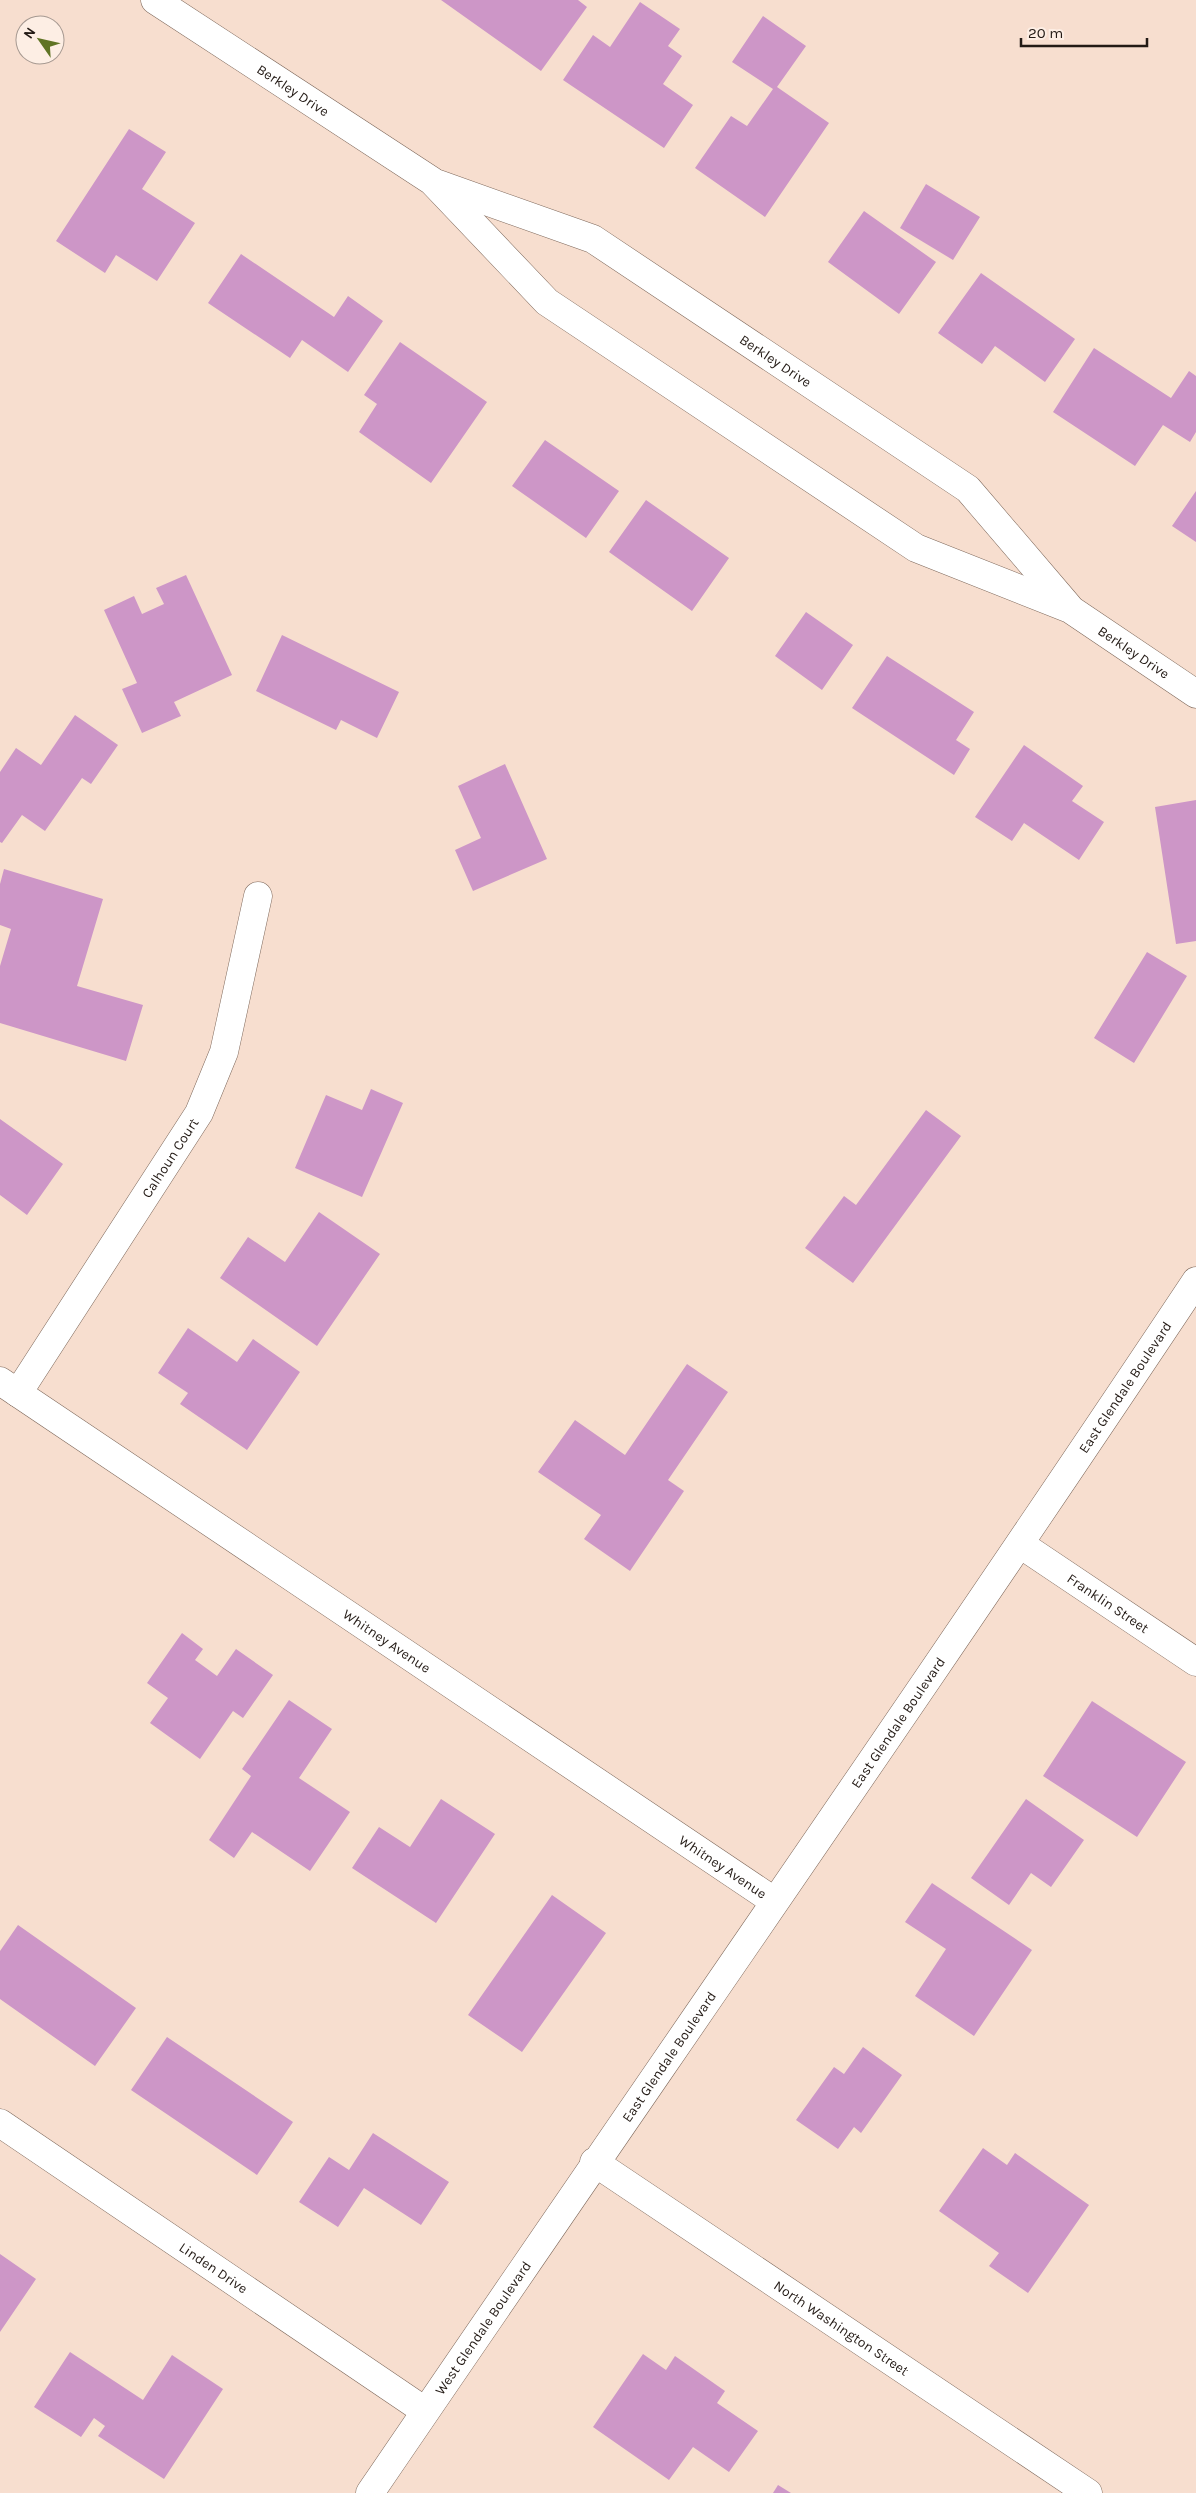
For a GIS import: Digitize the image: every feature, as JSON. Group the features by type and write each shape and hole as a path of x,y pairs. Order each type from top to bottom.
{"street":[{"name":"Berkley Drive","path":"155,0 432,181 547,302 916,548 1070,609 1196,694"},
{"name":"Berkley Drive","path":"432,181 593,238 968,489 1070,609"},
{"name":"Calhoun Court","path":"9,1387 199,1113 224,1052 258,896"},
{"name":"East Glendale Boulevard","path":"594,2162 1020,1544 1196,1281"},
{"name":"Whitney Avenue","path":"9,1387 774,1901"},
{"name":"Franklin Street","path":"1020,1544 1196,1662"},
{"name":"Linden Drive","path":"0,2123 425,2411"},
{"name":"West Glendale Boulevard","path":"370,2493 594,2162"},
{"name":"North Washington Street","path":"594,2162 1088,2493"}],"building":[{"path":"441,0 578,0 587,7 541,71"},
{"path":"640,2 680,29 668,46 682,56 663,84 693,105 664,148 563,80 593,35 610,47"},
{"path":"763,16 806,46 777,87 829,123 765,217 695,168 731,116 747,126 773,89 732,62"},
{"path":"129,129 166,152 142,189 195,223 157,281 116,255 105,273 56,241"},
{"path":"926,184 980,217 953,260 900,228"},
{"path":"864,211 936,262 899,314 828,262"},
{"path":"241,254 334,317 348,296 383,321 348,372 302,340 290,358 208,303"},
{"path":"981,273 1075,339 1045,382 995,346 982,364 938,333"},
{"path":"400,342 487,402 431,483 359,432 377,404 364,395"},
{"path":"1094,348 1171,398 1189,371 1196,376 1196,432 1190,442 1163,425 1135,466 1053,412"},
{"path":"545,440 619,491 586,538 512,486"},
{"path":"1196,491 1196,542 1172,526"},
{"path":"646,500 729,558 692,611 609,552"},
{"path":"186,575 232,675 174,702 181,716 142,733 122,689 137,683 104,610 134,596 142,614 164,604 156,588"},
{"path":"806,612 853,645 822,690 775,656"},
{"path":"282,635 399,692 377,738 341,720 336,730 256,691"},
{"path":"887,656 974,712 956,740 970,749 954,775 852,708"},
{"path":"75,715 118,745 91,784 82,778 45,831 22,815 2,843 0,842 0,772 16,748 41,765"},
{"path":"1024,745 1083,786 1072,801 1104,822 1079,860 1024,823 1012,841 975,817"},
{"path":"505,764 547,859 473,891 455,850 481,838 458,786"},
{"path":"1196,800 1196,941 1176,944 1155,807"},
{"path":"4,869 103,899 77,986 143,1005 126,1061 0,1023 0,966 11,929 0,925 0,884"},
{"path":"1147,952 1187,976 1134,1063 1094,1038"},
{"path":"371,1089 403,1103 362,1197 295,1168 326,1095 362,1110"},
{"path":"926,1110 961,1136 853,1283 805,1248 844,1196 856,1205"},
{"path":"0,1119 63,1164 27,1215 0,1195"},
{"path":"319,1212 380,1254 317,1346 220,1278 248,1237 285,1262"},
{"path":"188,1328 237,1362 253,1339 300,1372 247,1450 180,1404 188,1393 158,1373"},
{"path":"687,1364 728,1392 668,1480 684,1491 630,1571 584,1539 601,1515 538,1472 575,1420 625,1455"},
{"path":"182,1633 203,1649 195,1660 217,1676 236,1649 273,1675 243,1718 233,1711 200,1759 150,1723 168,1698 147,1683"},
{"path":"289,1700 332,1729 299,1778 350,1812 310,1871 252,1832 234,1858 209,1840 251,1776 242,1769"},
{"path":"1092,1701 1186,1762 1137,1837 1043,1776"},
{"path":"441,1799 495,1834 436,1923 352,1868 379,1827 410,1847"},
{"path":"1026,1799 1084,1840 1051,1887 1031,1873 1009,1905 971,1878"},
{"path":"932,1883 1032,1950 974,2036 915,1996 946,1949 905,1922"},
{"path":"552,1895 606,1933 522,2052 468,2015"},
{"path":"18,1925 136,2008 95,2066 0,1999 0,1951"},
{"path":"167,2037 293,2122 257,2175 131,2090"},
{"path":"863,2047 902,2075 861,2133 854,2127 838,2149 796,2120 834,2067 844,2074"},
{"path":"373,2133 449,2182 421,2225 364,2188 338,2227 299,2202 329,2157 349,2170"},
{"path":"983,2148 1007,2165 1015,2153 1089,2205 1028,2293 989,2266 999,2253 939,2211"},
{"path":"0,2254 36,2279 0,2332"},
{"path":"70,2352 143,2400 172,2355 223,2389 164,2479 98,2436 105,2426 94,2418 81,2437 34,2407"},
{"path":"643,2354 666,2370 675,2356 725,2391 717,2403 758,2431 729,2472 693,2447 669,2480 593,2427"},
{"path":"778,2485 791,2493 773,2493"}]}
